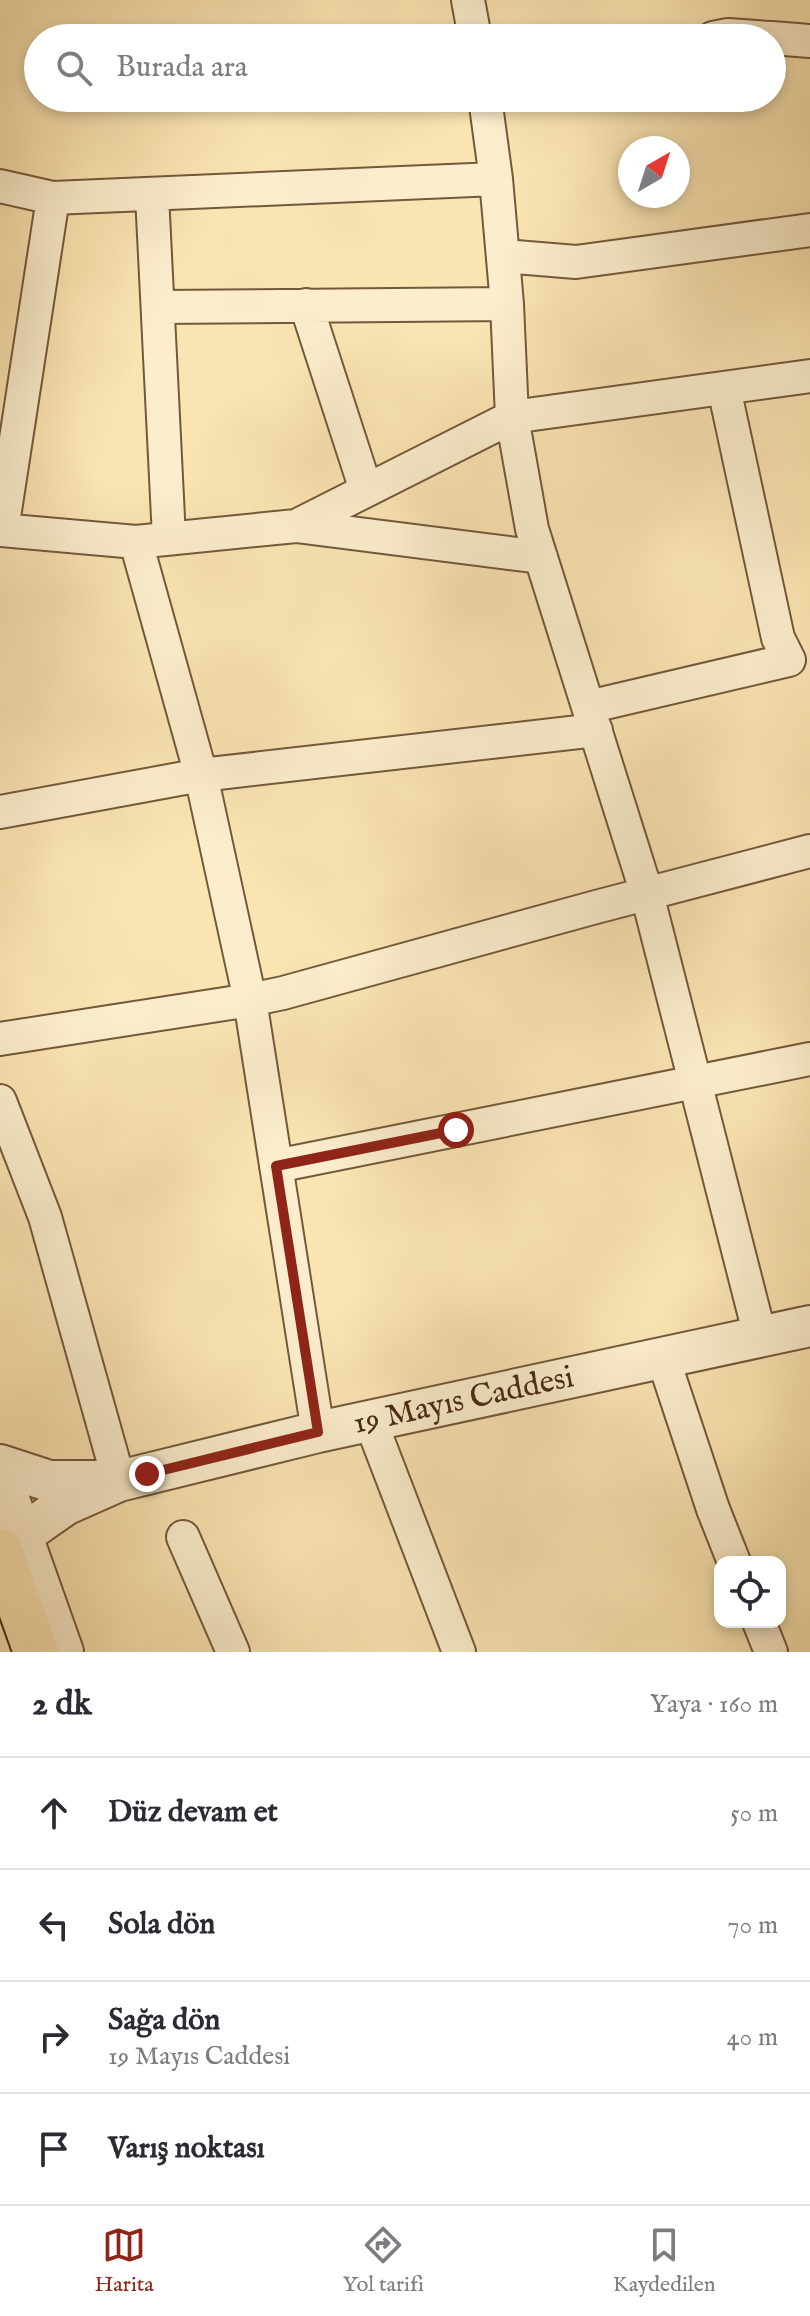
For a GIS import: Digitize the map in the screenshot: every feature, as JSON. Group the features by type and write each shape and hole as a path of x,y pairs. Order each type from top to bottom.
{"highway":[{"path":"7,1544 36,1652"}],"street":[{"path":"468,0 472,24"},
{"path":"786,39 810,41"},
{"path":"487,112 507,304 512,417 532,529 647,894 760,1336"},
{"path":"0,186 53,198 496,179"},
{"path":"152,195 169,538"},
{"path":"53,198 1,530 136,542 296,526 541,557"},
{"path":"503,256 576,262 810,230"},
{"path":"159,307 507,304"},
{"path":"306,305 366,490"},
{"path":"296,526 512,417 810,376"},
{"path":"0,812 201,775 592,718 789,660 778,638 724,388"},
{"path":"136,542 201,775 250,1000 318,1432"},
{"path":"0,1039 250,1000 810,851"},
{"path":"276,1166 810,1059"},
{"path":"0,1101 45,1217 119,1481"},
{"name":"19 Mayıs Caddesi","path":"7,1544 65,1505 119,1481 370,1420 810,1326"},
{"path":"663,1358 732,1556"},
{"path":"370,1420 459,1652"},
{"name":"19 Mayıs Caddesi","path":"0,1465 49,1481 119,1481"},
{"path":"0,1474 7,1544 63,1652"},
{"path":"183,1537 233,1652"},
{"path":"761,1628 771,1652"}],"route":[{"path":"147,1474 318,1432 276,1166 456,1130"}]}
